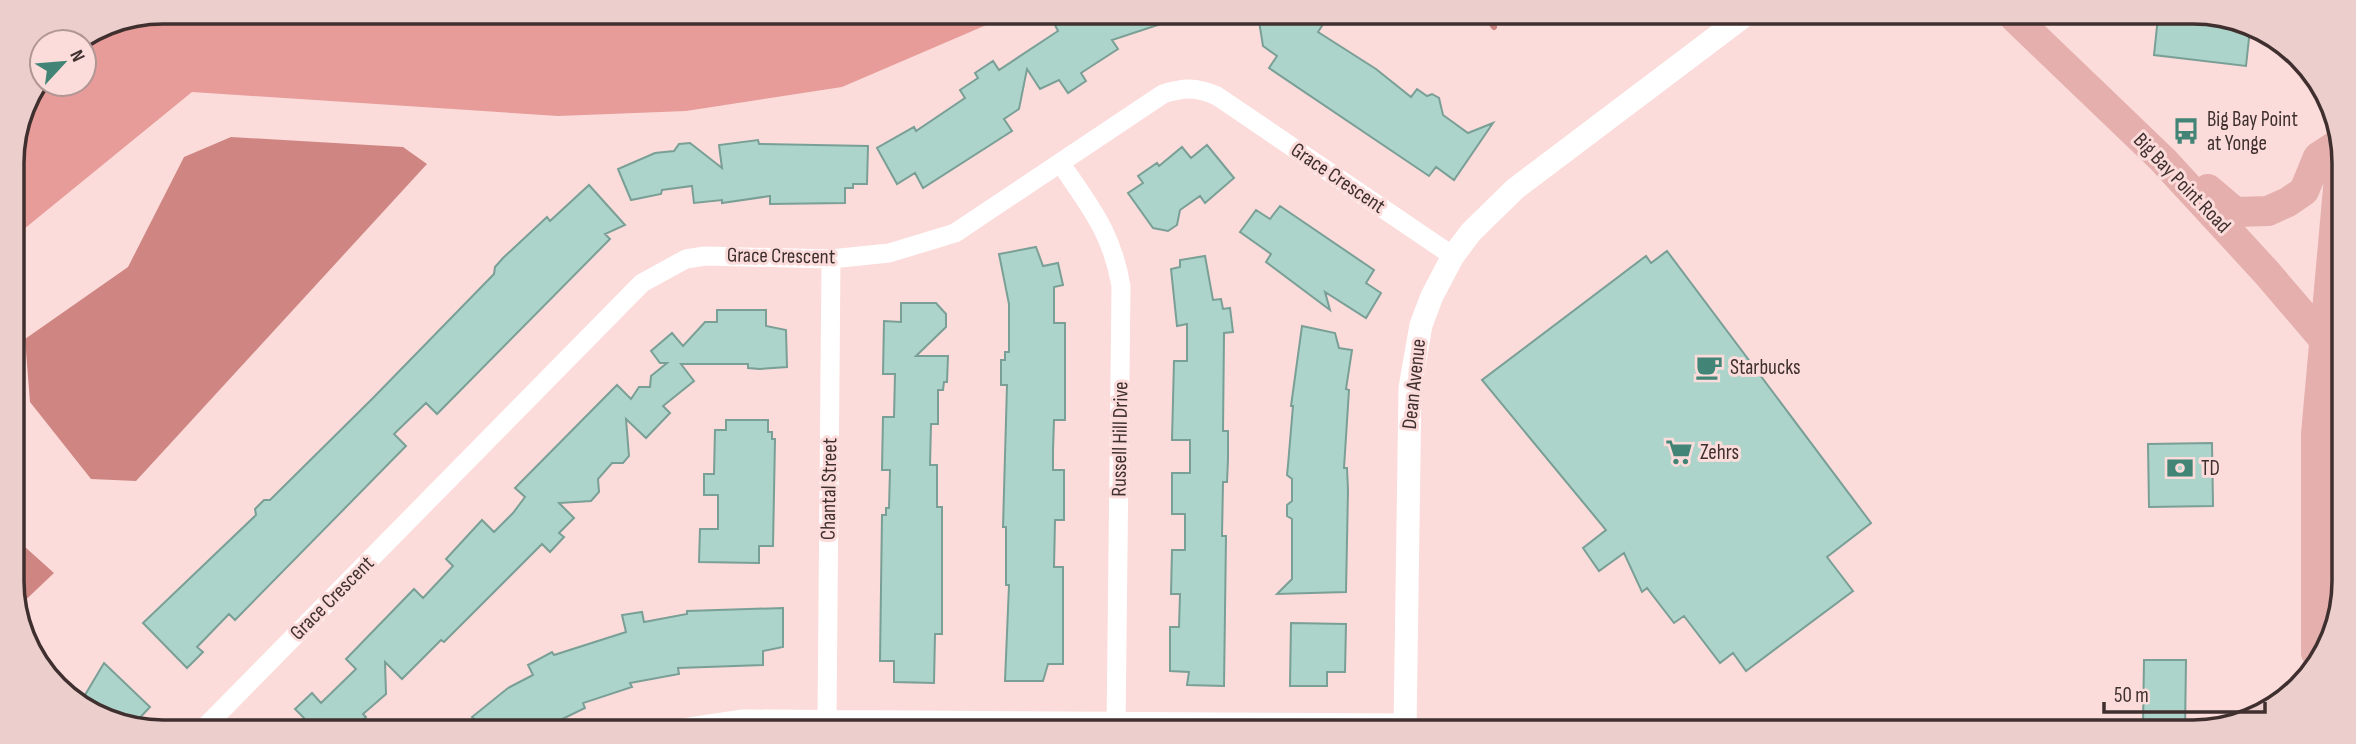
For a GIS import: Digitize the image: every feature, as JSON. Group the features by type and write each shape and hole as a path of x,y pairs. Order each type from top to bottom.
{"main road":[{"name":"Big Bay Point Road","path":"2021,24 2163,160 2332,350"},
{"path":"2163,160 2193,173 2222,204 2235,212 2246,214 2268,211 2304,191 2318,158 2330,149"},
{"path":"2316,644 2316,435 2332,350"},
{"path":"2316,589 2332,576"}],"street":[{"name":"Dean Avenue","path":"1405,719 1410,388 1421,325 1453,256 1471,232 1515,189 1733,24"},
{"name":"Grace Crescent","path":"212,720 642,283 675,264 705,256 831,259 889,253 955,233 1163,94 1181,88 1199,88 1217,96 1453,256"},
{"name":"Russell Hill Drive","path":"1061,164 1101,222 1116,254 1121,286 1116,720"},
{"name":"Chantal Street","path":"827,720 831,259"},
{"path":"738,720 801,720"}],"shaded area":[{"path":"154,25 987,25 842,87 686,111 558,116 192,92 25,228 26,145 41,98 98,98 98,41 128,29"},
{"path":"231,137 403,147 427,164 136,481 91,479 30,402 25,339 128,267 184,157"},
{"path":"24,546 54,573 26,600"}],"building":[{"path":"1260,24 1323,24 1318,32 1376,69 1411,97 1417,89 1427,96 1432,94 1439,98 1443,115 1468,133 1493,123 1454,180 1436,167 1429,176 1269,68 1277,56 1263,46"},
{"path":"2157,24 2211,26 2249,37 2246,66 2154,55"},
{"path":"1055,25 1159,25 1112,40 1118,49 1081,73 1086,81 1068,93 1059,80 1040,89 1027,69 1019,109 1004,119 1012,131 923,188 915,173 897,184 877,148 914,127 916,131 965,98 960,90 978,78 975,73 993,61 999,70 1058,31"},
{"path":"758,140 759,144 868,146 867,184 853,184 853,188 845,188 845,203 770,204 770,196 722,203 722,200 694,203 692,186 662,190 661,194 631,200 618,169 655,153 674,151 679,144 690,143 722,168 719,145"},
{"path":"1207,145 1234,178 1205,203 1200,196 1180,210 1177,225 1168,231 1153,228 1128,193 1143,183 1138,176 1157,163 1159,166 1182,147 1191,158"},
{"path":"589,185 625,225 605,234 610,239 437,414 426,403 394,434 406,446 235,620 229,614 197,647 203,652 187,668 143,623 256,515 255,509 264,500 270,500 373,398 494,274 495,267 503,258 547,217 550,221"},
{"path":"1280,206 1374,270 1366,283 1381,293 1366,318 1325,292 1330,310 1266,262 1271,254 1240,232 1256,210 1270,219"},
{"path":"1036,247 1043,266 1058,263 1063,285 1054,287 1054,323 1065,323 1065,420 1054,420 1053,470 1064,470 1064,520 1055,520 1054,567 1063,567 1063,664 1048,664 1043,681 1005,681 1009,585 1006,585 1006,527 1003,527 1007,385 1001,385 1001,360 1005,360 1005,352 1009,352 1009,304 999,254"},
{"name":"Zehrs","path":"1667,251 1871,523 1827,557 1853,591 1746,671 1733,653 1720,663 1684,616 1674,623 1647,588 1642,592 1624,553 1599,571 1583,548 1606,530 1482,380 1646,256 1651,263"},
{"path":"1205,256 1213,300 1221,299 1223,309 1230,308 1233,332 1224,333 1223,431 1228,431 1228,459 1227,482 1223,482 1222,536 1226,536 1224,686 1187,685 1189,672 1170,671 1170,627 1179,627 1180,594 1171,594 1172,550 1185,550 1185,514 1172,514 1172,473 1190,473 1190,440 1172,440 1174,361 1187,361 1187,324 1177,326 1171,269 1180,267 1180,260"},
{"path":"901,303 936,303 946,314 946,327 916,356 948,356 947,382 944,382 943,390 938,390 938,424 931,424 930,465 937,465 937,507 942,507 942,634 935,634 934,683 894,682 894,661 880,661 882,515 886,515 886,508 889,508 890,470 882,470 883,417 894,417 895,374 883,374 884,321 901,322"},
{"path":"717,310 766,310 766,326 786,330 787,367 760,369 748,368 748,364 681,364 694,381 663,406 670,413 646,438 626,419 629,456 623,463 612,463 598,479 599,492 591,501 559,503 574,518 559,533 564,537 550,552 542,544 444,642 441,640 402,679 385,662 386,694 363,714 366,717 363,720 302,720 304,718 295,709 312,693 321,703 356,669 346,659 414,589 423,598 453,566 446,559 482,520 494,532 513,513 525,497 515,488 617,385 631,399 639,387 650,387 651,376 667,363 660,363 651,351 672,333 683,346 705,322 717,322"},
{"path":"1302,326 1335,333 1339,348 1352,350 1346,389 1349,390 1344,468 1347,468 1348,490 1346,592 1277,594 1292,579 1292,519 1287,516 1287,505 1292,501 1292,479 1287,475 1291,406"},
{"path":"726,420 768,420 768,432 772,432 772,439 775,439 773,546 759,546 759,563 699,562 700,529 718,529 718,495 704,495 704,474 714,474 715,430 726,430"},
{"name":"TD","path":"2212,443 2213,506 2149,507 2148,444"},
{"path":"783,608 783,647 763,651 763,665 678,668 679,674 630,683 632,687 583,703 585,708 561,720 475,720 472,717 508,688 533,675 528,665 552,652 554,655 626,632 622,615 642,612 644,622 687,614 687,611"},
{"path":"1291,623 1346,624 1345,672 1327,672 1327,686 1290,686"},
{"path":"2144,660 2186,660 2185,719 2143,719"},
{"path":"104,663 150,707 140,717 128,715 85,695"}],"place":[{"name":"Big Bay Point at Yonge","path":"2186,131"},
{"name":"Starbucks","path":"1709,367"},
{"name":"Zehrs","path":"1679,452"},
{"name":"TD","path":"2180,468"}]}
